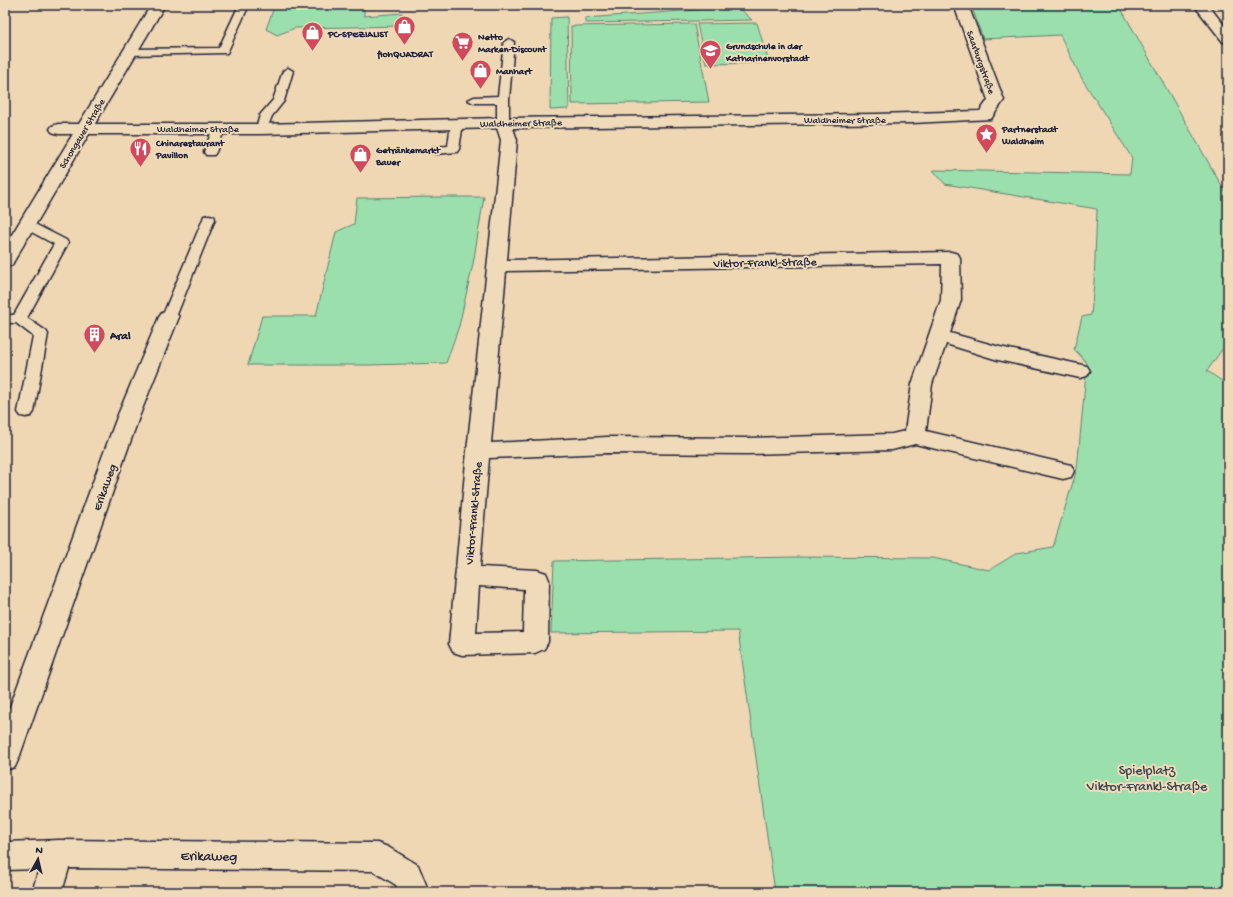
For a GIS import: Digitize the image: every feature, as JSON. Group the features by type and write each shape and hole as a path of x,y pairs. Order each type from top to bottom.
{"street":[{"name":"Schongauer Straße","path":"5,261 158,5"},
{"name":"Saarburgstraße","path":"961,5 996,100 985,116"},
{"path":"1202,5 1226,33"},
{"name":"Waldheimer Straße","path":"58,129 262,129 503,122 926,119 985,116"},
{"name":"Viktor-Frankl-Straße","path":"467,576 478,451 499,266 509,140 503,122"},
{"name":"Viktor-Frankl-Straße","path":"499,266 951,258 951,300 922,384 915,436"},
{"name":"Erikaweg","path":"5,758 128,417 169,318"},
{"path":"938,336 998,353 1080,371"},
{"name":"Viktor-Frankl-Straße","path":"478,451 607,445 748,446 892,442 915,436 1063,472"},
{"path":"47,892 59,854"},
{"name":"Erikaweg","path":"5,856 59,854 377,857 411,883"}],"lane":[{"path":"130,52 223,51 244,5"},
{"path":"503,122 503,99 509,42"},
{"path":"262,129 266,115 278,101 288,71"},
{"path":"474,100 503,99"},
{"path":"436,150 453,149 457,123"},
{"path":"210,152 219,128"},
{"name":"Erikaweg","path":"169,318 209,219"},
{"path":"26,412 41,334 12,319 61,243 27,224"}],"green space":[{"path":"278,5 298,5 302,8 325,5 364,5 364,16 402,13 404,26 295,28 277,35 266,29 273,10"},
{"name":"Spielplatz Viktor-Frankl-Straße","path":"971,5 1119,5 1228,197 1228,341 1207,371 1228,385 1228,892 775,892 738,631 551,633 554,561 799,557 933,558 989,570 1017,553 1053,547 1077,469 1087,363 1074,349 1082,317 1091,315 1097,209 945,184 933,170 1130,174 1132,158 1081,77 1060,35 983,39"},
{"path":"738,7 752,20 585,23 585,18"},
{"path":"567,17 569,109 550,110 551,18"},
{"path":"757,23 769,63 706,64 697,24"},
{"path":"694,24 709,102 572,104 571,26"},
{"path":"484,197 473,264 459,326 446,363 368,365 248,365 262,316 316,316 336,232 354,224 357,198"}],"place":[{"name":"flohQUADRAT","path":"405,46"},
{"name":"PC-SPEZIALIST","path":"312,52"},
{"name":"Netto Marken-Discount","path":"463,62"},
{"name":"Grundschule in der Katharinenvorstadt","path":"711,70"},
{"name":"Manhart","path":"481,90"},
{"name":"Partnerstadt Waldheim","path":"986,154"},
{"name":"Chinarestaurant Pavillon","path":"141,168"},
{"name":"Getränkemarkt Bauer","path":"360,174"},
{"name":"Aral","path":"94,354"}]}
